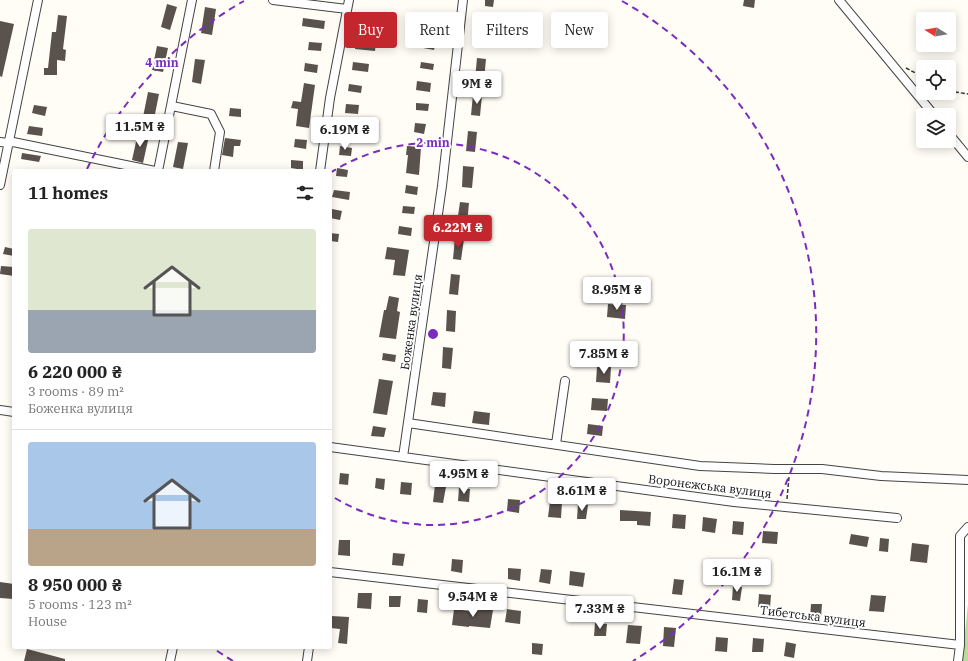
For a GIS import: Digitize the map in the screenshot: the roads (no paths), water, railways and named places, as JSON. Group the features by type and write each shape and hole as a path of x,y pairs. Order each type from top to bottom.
{"street":[{"path":"0,186 38,0"},
{"path":"158,169 192,0"},
{"path":"274,0 347,9"},
{"path":"320,169 330,98 348,0"},
{"name":"Боженка вулиця","path":"404,457 442,186 463,0"},
{"path":"840,0 928,108"},
{"path":"172,106 211,114 220,132 214,169"},
{"path":"0,142 13,142 145,169"},
{"path":"956,142 968,157"},
{"path":"556,444 564,382"},
{"path":"0,410 12,412"},
{"path":"408,423 700,466 822,469 881,476 968,480"},
{"name":"Воронєжська вулиця","path":"332,447 734,502 897,518"},
{"path":"958,661 960,645 960,536 968,527"},
{"name":"Тибетська вулиця","path":"332,572 960,645"},
{"path":"170,661 173,649"},
{"path":"307,661 309,649"}]}
